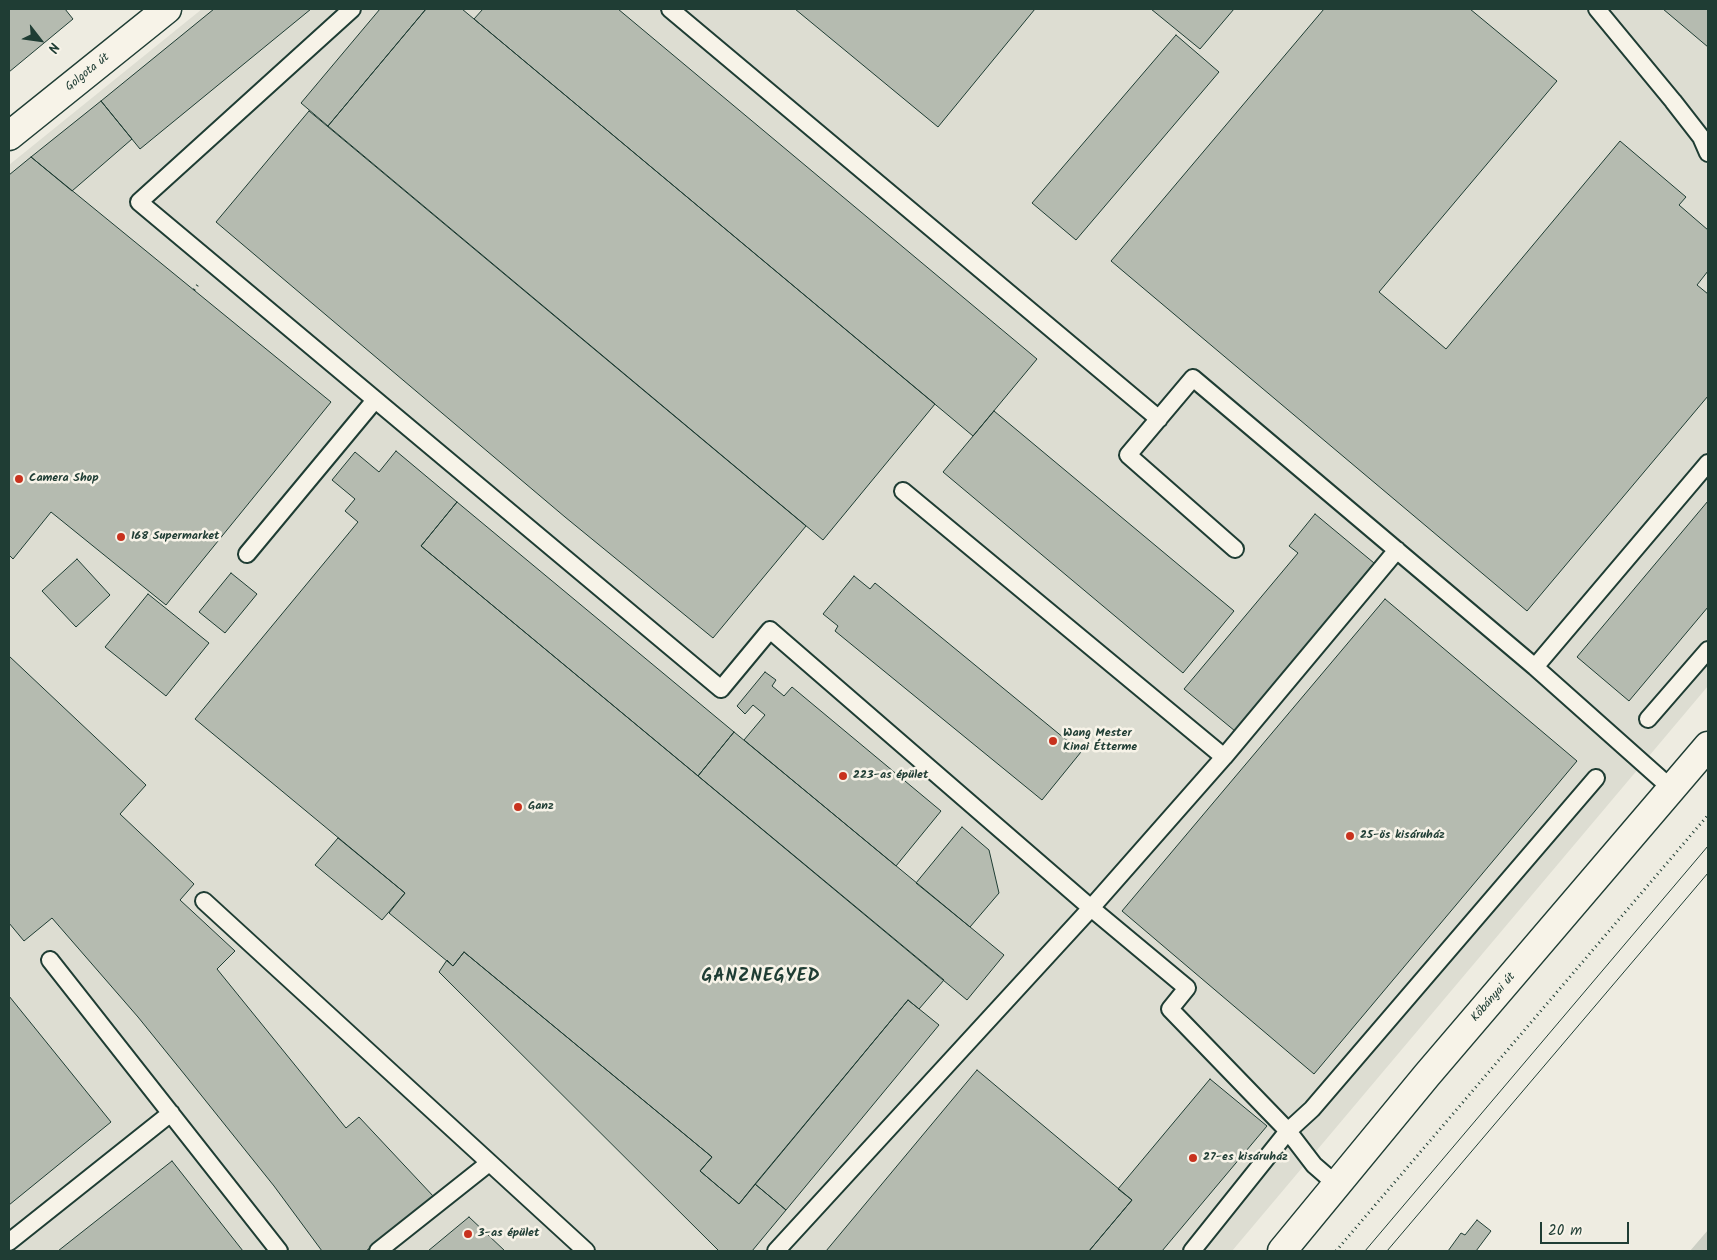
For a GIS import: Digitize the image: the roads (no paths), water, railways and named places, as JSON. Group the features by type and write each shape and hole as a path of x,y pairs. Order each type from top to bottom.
{"main road":[{"name":"Golgota út","path":"9,136 167,9"},
{"name":"Kőbányai út","path":"1282,1251 1433,1068 1708,746"}],"lane":[{"path":"352,9 139,202 721,689 770,630 1091,908 1187,988 1170,1009 1288,1131 1314,1165 1337,1185"},
{"path":"670,9 1159,419"},
{"path":"1597,9 1701,137 1708,153"},
{"path":"1235,549 1128,455 1193,378 1535,667 1672,789"},
{"path":"247,554 375,400"},
{"path":"1535,667 1708,462"},
{"path":"903,490 1224,757"},
{"path":"776,1251 1091,908 1224,757 1397,550"},
{"path":"1648,719 1708,650"},
{"path":"1192,1251 1288,1131 1312,1109 1596,778"},
{"path":"204,901 586,1251"},
{"path":"50,960 279,1251"},
{"path":"9,1242 171,1113"},
{"path":"378,1251 489,1163"}],"tram line":[{"path":"1365,1251 1708,846"},
{"path":"1387,1251 1708,873"}],"place":[{"name":"Camera Shop","path":"19,479"},
{"name":"168 Supermarket","path":"121,537"},
{"name":"Wang Mester Kinai Étterme","path":"1053,741"},
{"name":"223-as épület","path":"843,776"},
{"name":"Ganz","path":"518,807"},
{"name":"25-ös kisáruház","path":"1350,836"},
{"name":"27-es kisáruház","path":"1193,1158"},
{"name":"3-as épület","path":"468,1234"}],"district":[{"name":"GANZNEGYED","path":"761,978"}]}
